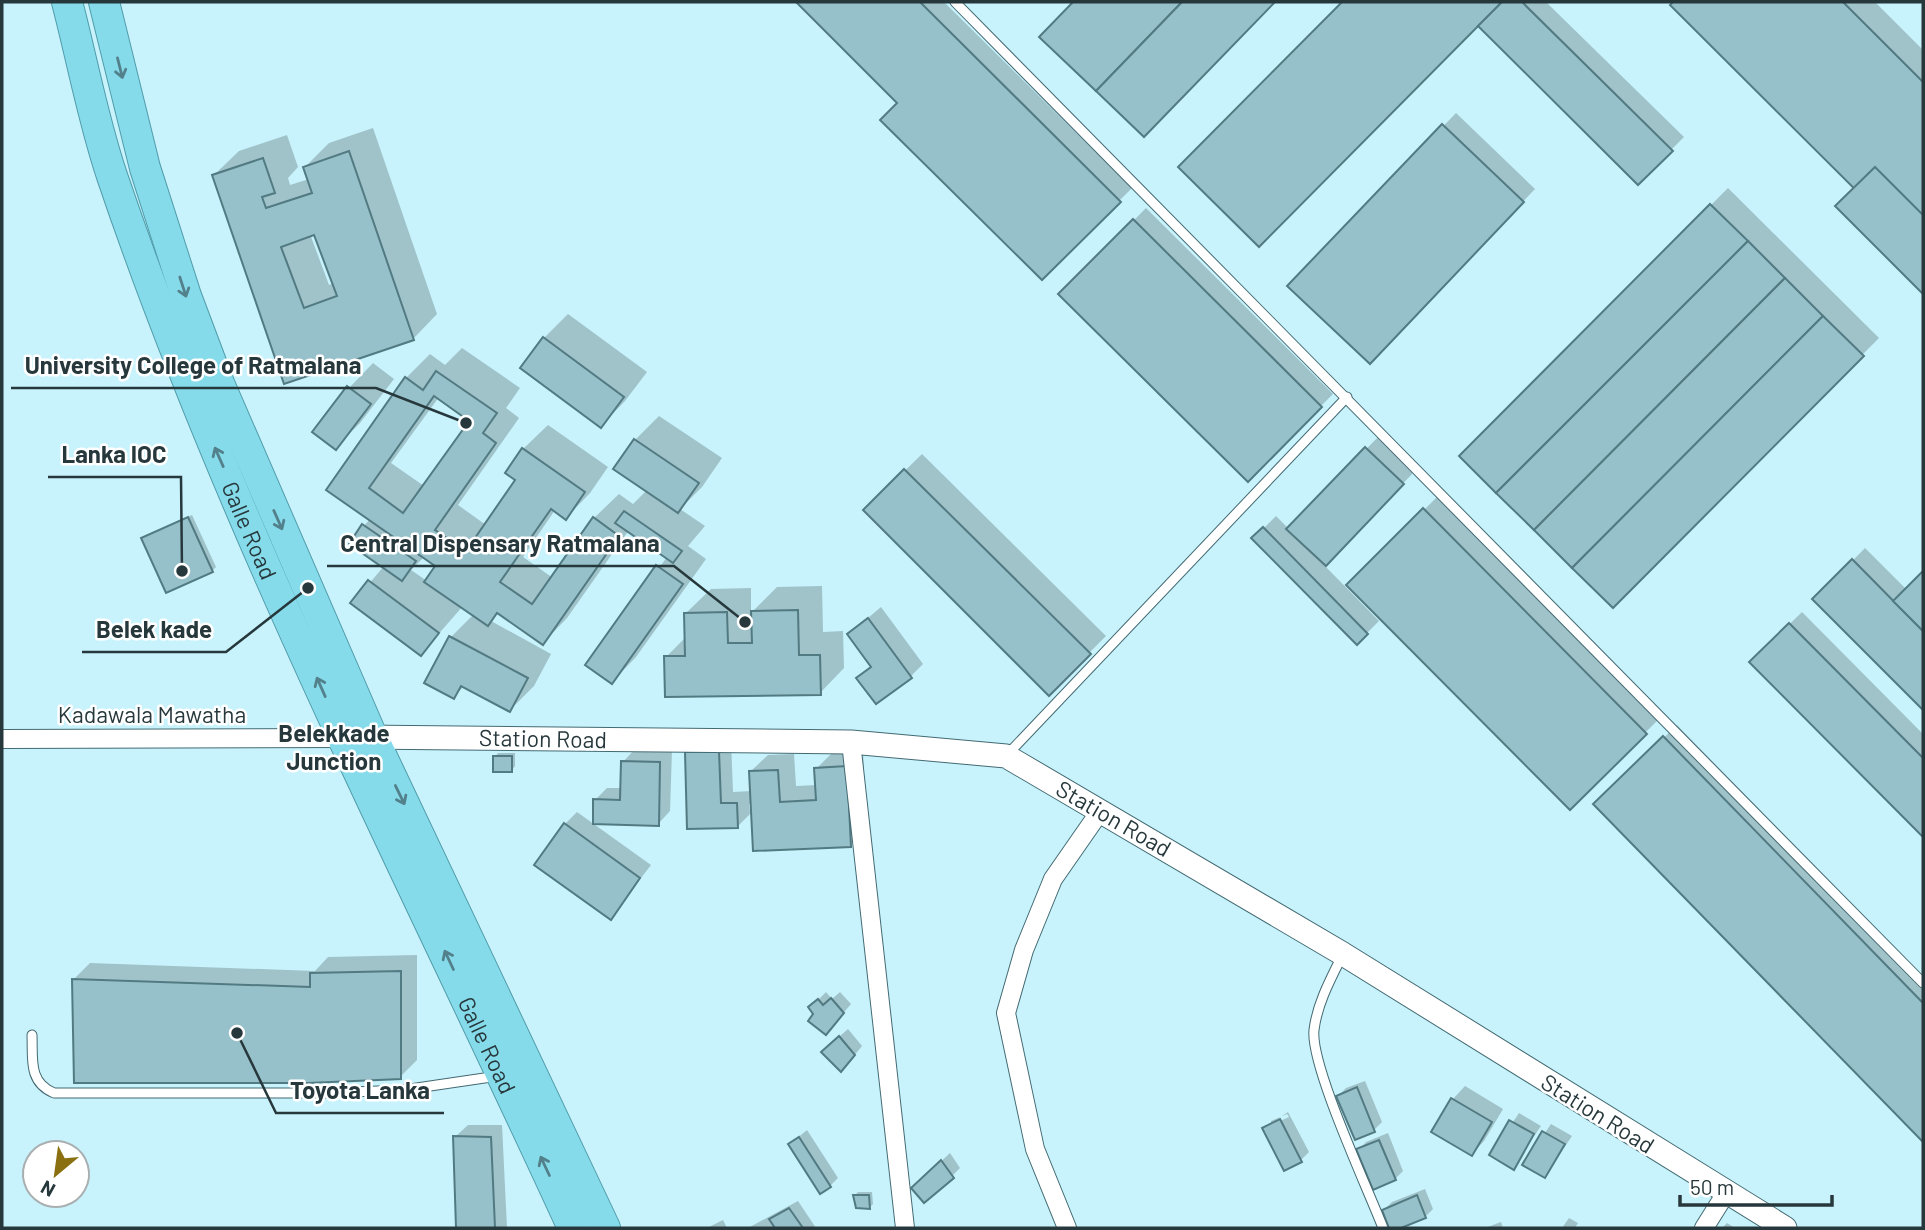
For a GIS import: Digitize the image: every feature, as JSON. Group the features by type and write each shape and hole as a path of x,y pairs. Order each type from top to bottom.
{"highway":[{"name":"Galle Road","path":"67,2 111,173 179,360 358,737 605,1228"},
{"name":"Galle Road","path":"104,2 145,168 197,328 358,737 503,1076 573,1228"}],"street":[{"name":"Kadawala Mawatha","path":"2,739 358,737"},
{"name":"Station Road","path":"358,737 851,742 1006,755 1343,954 1785,1228"},
{"path":"851,742 905,1228"},
{"path":"1067,1228 1035,1149 1006,1013 1024,950 1053,879 1101,810"},
{"path":"1704,1228 1726,1193"}],"lane":[{"path":"955,2 1923,983"},
{"path":"1006,755 1347,397"},
{"path":"1343,954 1327,986 1314,1031 1318,1062 1383,1228"},
{"path":"32,1035 33,1075 42,1086 54,1093 403,1090 503,1076"}],"building":[{"path":"796,2 920,2 1121,202 1042,280 880,120 897,103"},
{"path":"1073,2 1182,2 1096,91 1039,37"},
{"path":"1182,2 1275,2 1144,137 1096,91"},
{"path":"1342,2 1502,2 1259,247 1178,167"},
{"path":"1502,2 1522,2 1673,151 1638,185 1478,26"},
{"path":"1673,2 1843,2 1923,82 1923,257 1670,5"},
{"path":"1442,124 1524,202 1370,364 1287,286"},
{"path":"349,151 414,340 284,384 212,175 263,158 275,193 262,197 266,208 312,193 303,167","holes":["314,235 337,296 304,308 281,247"]},
{"path":"1875,167 1923,215 1923,294 1835,206"},
{"path":"1710,204 1748,241 1496,493 1459,456"},
{"path":"1133,219 1322,407 1248,482 1058,294"},
{"path":"1748,241 1785,278 1534,530 1496,493"},
{"path":"1785,278 1823,316 1572,568 1534,530"},
{"path":"1823,316 1864,356 1613,608 1572,568"},
{"path":"543,337 624,397 601,428 520,368"},
{"path":"436,371 497,413 483,433 496,443 435,530 466,551 515,480 505,473 522,448 585,492 566,520 551,509 500,582 532,604 593,517 619,536 543,645 497,613 488,626 424,582 435,566 326,490 405,377 423,390","holes":["434,396 469,421 403,513 369,488"]},
{"path":"347,386 371,404 336,450 312,432"},
{"path":"634,439 699,483 678,513 613,469"},
{"path":"1365,447 1404,484 1326,566 1286,529"},
{"path":"904,469 1091,654 1049,696 863,510"},
{"path":"1423,508 1647,734 1570,810 1346,585"},
{"path":"624,511 682,551 673,563 615,523"},
{"path":"188,517 213,572 166,593 141,538"},
{"path":"362,524 416,561 402,581 349,544"},
{"path":"1263,527 1368,634 1357,645 1251,538"},
{"path":"1852,559 1923,631 1923,710 1812,599"},
{"path":"656,565 683,584 612,684 585,665"},
{"path":"1923,571 1923,631 1893,601"},
{"path":"368,580 439,633 421,656 350,603"},
{"path":"798,610 799,655 820,655 821,695 665,697 664,656 685,656 684,613 727,612 728,643 752,643 751,611"},
{"path":"868,618 912,678 876,704 856,678 871,667 847,634"},
{"path":"1789,623 1923,758 1923,837 1749,662"},
{"path":"449,636 528,678 510,712 461,686 454,699 424,683"},
{"path":"1663,736 1923,1003 1923,1142 1593,804"},
{"path":"719,751 721,803 737,803 738,828 687,829 685,752"},
{"path":"493,756 512,756 512,772 493,772"},
{"path":"621,761 660,762 659,826 593,824 593,799 620,800"},
{"path":"847,766 851,847 753,851 749,771 778,770 780,802 816,800 814,768"},
{"path":"564,823 640,878 611,920 534,865"},
{"path":"401,971 401,1079 308,1083 74,1083 72,979 310,987 310,973"},
{"path":"831,998 844,1013 826,1035 808,1021 813,1014 808,1007 818,999 823,1005"},
{"path":"839,1036 855,1055 841,1072 821,1052"},
{"path":"1357,1087 1375,1132 1355,1140 1336,1096"},
{"path":"1451,1098 1492,1122 1472,1156 1431,1132"},
{"path":"1280,1119 1302,1162 1284,1171 1262,1128"},
{"path":"1509,1120 1534,1134 1514,1170 1489,1155"},
{"path":"1542,1131 1565,1144 1545,1178 1522,1165"},
{"path":"453,1136 491,1137 495,1228 456,1228"},
{"path":"799,1137 831,1187 820,1194 788,1144"},
{"path":"1379,1140 1396,1180 1373,1190 1356,1149"},
{"path":"941,1160 954,1178 924,1203 911,1188"},
{"path":"853,1195 869,1195 870,1209 856,1208"},
{"path":"1417,1195 1426,1218 1401,1228 1389,1228 1382,1210"},
{"path":"789,1208 803,1228 775,1228 769,1219"}],"place":[{"name":"University College of Ratmalana","path":"466,423"},
{"name":"Lanka IOC","path":"182,571"},
{"name":"Belek kade","path":"308,588"},
{"name":"Central Dispensary Ratmalana","path":"745,622"},
{"name":"Toyota Lanka","path":"237,1033"}],"district":[{"name":"Belekkade Junction","path":"334,746"}]}
